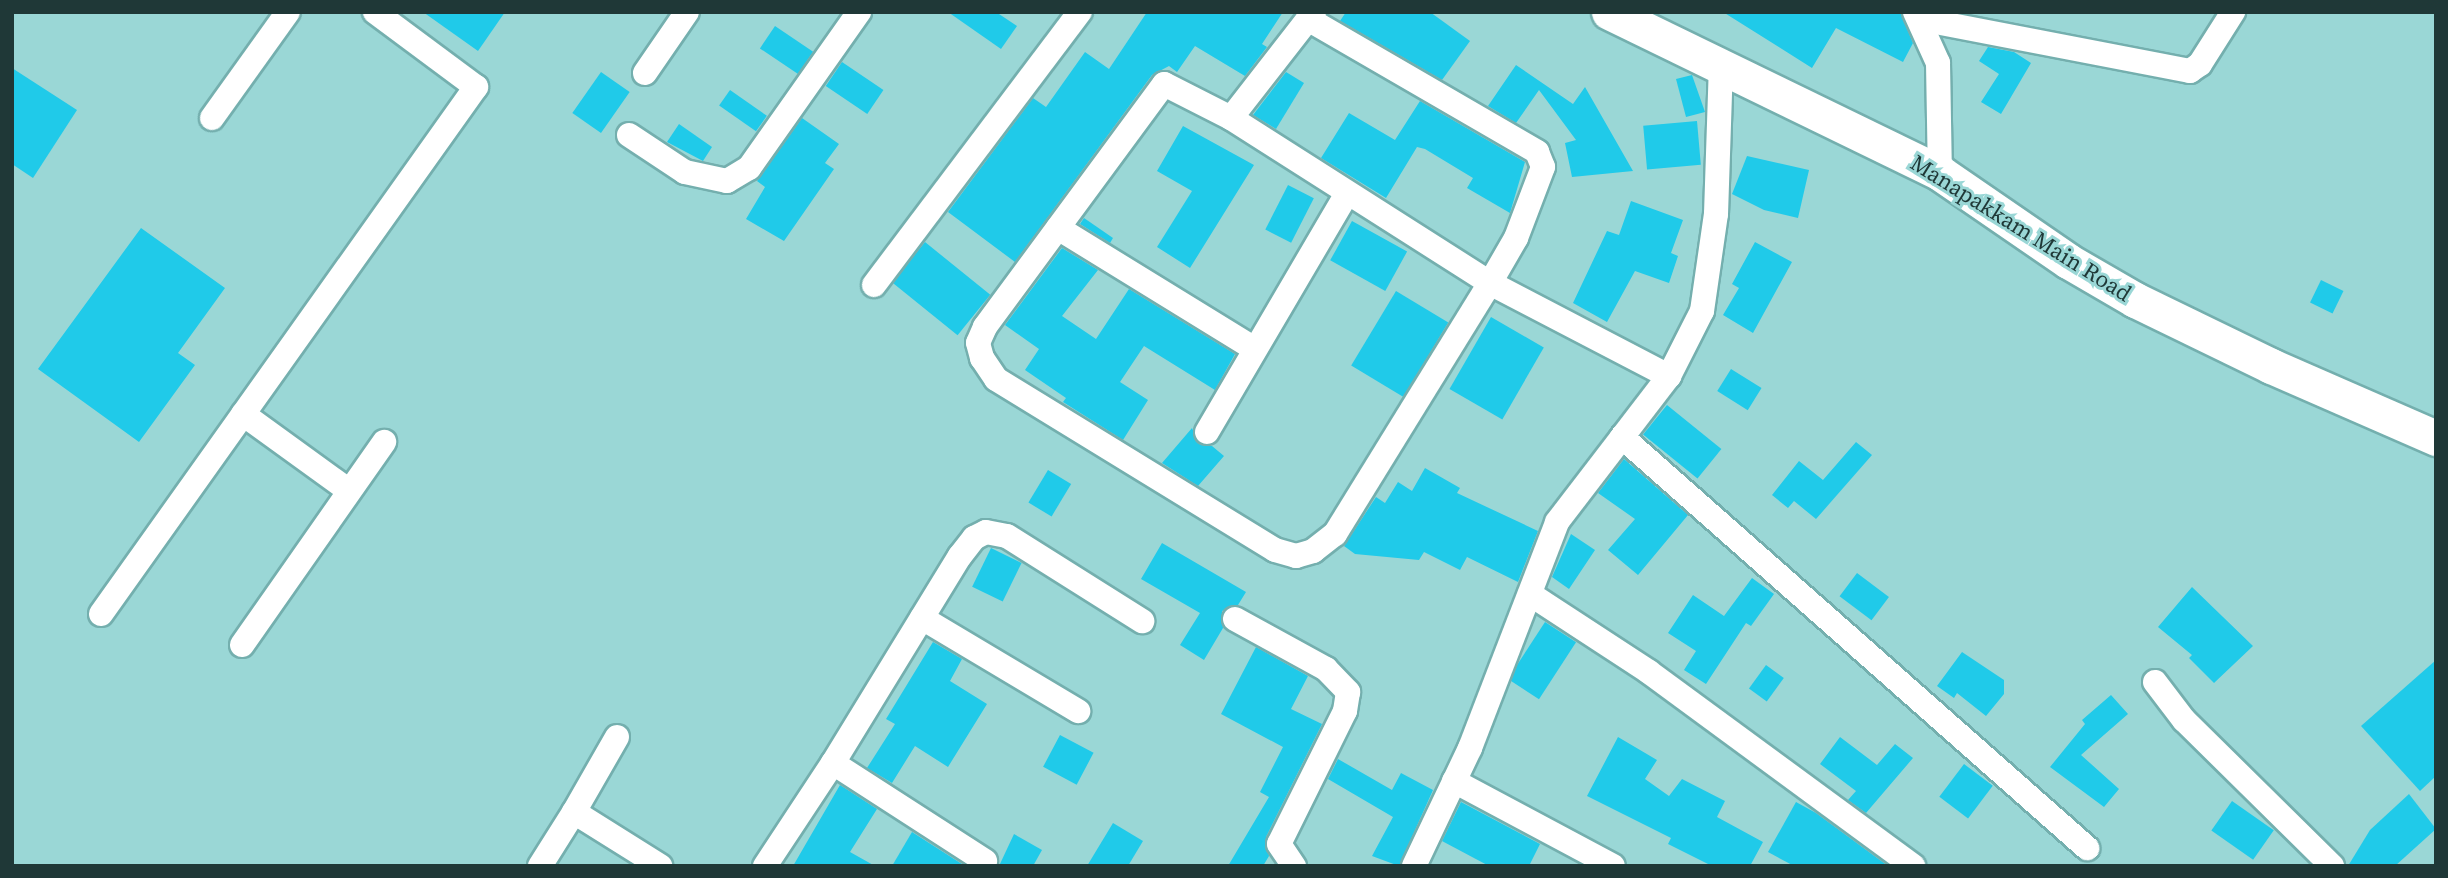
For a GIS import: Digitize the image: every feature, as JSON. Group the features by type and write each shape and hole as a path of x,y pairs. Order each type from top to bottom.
{"main road":[{"name":"Manapakkam Main Road","path":"1609,12 1940,173 2068,261 2135,300 2271,366 2436,438"}],"street":[{"path":"212,118 288,12"},
{"path":"101,614 476,87 376,12"},
{"path":"645,73 687,12"},
{"path":"629,135 685,172 727,181 749,168 859,12"},
{"path":"874,285 1080,12"},
{"path":"1918,16 2190,71 2200,65 2233,12"},
{"path":"1231,118 1311,16 1537,152 1543,167 1516,238 1490,283 1335,534 1313,551 1296,556 1275,550 996,379 982,358 978,343 1058,228 1164,84 1231,118 1490,283 1669,376"},
{"path":"1918,16 1938,63 1940,173"},
{"path":"1414,866 1454,781 1557,522 1669,376 1702,311 1716,214 1721,67"},
{"path":"1206,432 1348,193"},
{"path":"1058,228 1255,349"},
{"path":"243,414 348,490"},
{"path":"1622,437 2087,848"},
{"path":"242,645 384,442"},
{"path":"765,866 833,763 960,556 974,538 986,532 1007,536 1142,621"},
{"path":"1530,594 1649,672 1913,866"},
{"path":"922,618 1078,711"},
{"path":"1235,618 1326,669 1348,692 1345,711 1279,844 1294,866"},
{"path":"2155,682 2184,720 2332,866"},
{"path":"540,866 617,737"},
{"path":"833,763 985,861"},
{"path":"1454,781 1613,866"},
{"path":"574,812 660,866"}],"building":[{"path":"423,12 505,12 478,51"},
{"path":"948,12 996,12 1017,26 1001,49"},
{"path":"1147,12 1283,12 1262,44 1267,47 1245,76 1195,46 1177,72 1169,66 1152,75 1015,262 948,212 1033,98 1046,107 1085,52 1109,69"},
{"path":"1346,12 1430,12 1470,41 1442,80 1340,21"},
{"path":"1723,12 1900,12 1913,43 1903,62 1836,28 1812,68"},
{"path":"775,26 813,52 798,74 760,48"},
{"path":"1988,47 2014,52 2031,63 2001,114 1981,102 1999,74 1979,61"},
{"path":"842,62 883,90 867,114 826,86"},
{"path":"1516,65 1573,104 1585,87 1633,171 1572,177 1565,143 1576,140 1539,90 1516,123 1488,106"},
{"path":"12,68 77,110 33,178 12,164"},
{"path":"601,72 630,92 601,133 572,113"},
{"path":"1286,72 1304,83 1276,129 1253,115"},
{"path":"1692,75 1705,112 1686,117 1676,79"},
{"path":"730,90 767,116 756,131 719,106"},
{"path":"1420,101 1525,162 1510,213 1467,188 1473,178 1425,149 1417,147 1386,198 1321,158 1349,113 1395,140"},
{"path":"802,118 839,144 825,163 834,169 784,241 746,219 765,187 757,181"},
{"path":"1697,121 1701,165 1647,170 1643,126"},
{"path":"679,124 712,147 703,161 667,142"},
{"path":"1183,126 1254,165 1190,268 1157,247 1192,191 1157,171"},
{"path":"1747,156 1809,170 1798,218 1764,210 1732,194"},
{"path":"1288,185 1314,198 1291,243 1265,230"},
{"path":"1631,201 1683,220 1671,253 1678,256 1669,283 1635,271 1607,322 1573,303 1607,231 1619,235"},
{"path":"1084,218 1113,238 1110,243 1080,224"},
{"path":"1352,221 1407,252 1385,291 1330,260"},
{"path":"141,228 225,288 178,353 195,365 139,442 38,369"},
{"path":"925,242 990,295 958,335 892,282"},
{"path":"1755,242 1792,262 1753,333 1723,315 1739,288 1732,284"},
{"path":"1062,248 1098,270 1062,316 1096,339 1129,289 1235,354 1215,390 1144,346 1120,382 1148,400 1123,440 1063,402 1066,398 1025,370 1039,349 1005,325"},
{"path":"2321,280 2343,291 2333,313 2310,302"},
{"path":"1396,291 1448,322 1403,397 1351,366"},
{"path":"1491,317 1544,348 1502,419 1450,389"},
{"path":"1731,369 1762,388 1748,410 1717,391"},
{"path":"1667,405 1721,449 1697,479 1643,435"},
{"path":"1192,428 1199,444 1212,446 1224,456 1198,486 1162,463"},
{"path":"1856,442 1872,455 1816,519 1794,501 1788,508 1772,495 1799,461 1823,480"},
{"path":"1624,459 1688,515 1638,575 1608,550 1635,519 1598,493"},
{"path":"1425,468 1460,488 1457,493 1538,531 1518,582 1467,557 1460,570 1424,552 1419,560 1355,554 1344,546 1376,497 1385,503 1398,482 1412,491"},
{"path":"1048,470 1071,484 1052,516 1028,503"},
{"path":"1571,534 1595,550 1569,589 1552,577"},
{"path":"1162,543 1246,592 1238,605 1222,611 1223,628 1204,660 1180,645 1200,613 1141,579"},
{"path":"991,548 1022,563 1003,602 972,587"},
{"path":"1857,573 1889,597 1871,620 1840,596"},
{"path":"1752,578 1774,594 1751,626 1746,623 1706,684 1684,670 1696,651 1668,633 1693,595 1724,616"},
{"path":"2192,587 2253,646 2214,683 2189,658 2192,655 2158,627"},
{"path":"1545,622 1576,642 1539,699 1508,679"},
{"path":"933,642 962,659 950,681 987,704 948,767 915,746 892,783 867,768 895,724 886,719"},
{"path":"1256,647 1308,676 1291,709 1322,724 1266,837 1269,856 1263,866 1228,866 1269,797 1260,792 1283,747 1221,714"},
{"path":"1962,652 2004,680 2004,694 1986,716 1957,693 1954,698 1937,686"},
{"path":"2436,660 2436,776 2420,791 2361,726"},
{"path":"1766,665 1784,678 1767,701 1749,688"},
{"path":"2111,695 2128,714 2081,755 2119,789 2104,807 2050,767 2085,724 2082,720"},
{"path":"1060,735 1094,753 1077,785 1043,767"},
{"path":"1618,737 1657,760 1645,779 1669,796 1682,779 1725,801 1717,817 1763,842 1750,866 1712,866 1668,844 1671,838 1587,796"},
{"path":"1840,737 1877,765 1895,744 1913,758 1866,813 1848,800 1856,791 1820,764"},
{"path":"1338,759 1392,790 1401,773 1433,790 1399,866 1372,856 1393,817 1328,779"},
{"path":"1964,764 1993,786 1968,818 1939,797"},
{"path":"840,785 877,809 850,852 875,866 793,866"},
{"path":"2409,794 2436,829 2395,866 2348,866 2370,830"},
{"path":"2232,801 2274,830 2253,860 2211,830"},
{"path":"1461,802 1540,844 1529,866 1489,866 1442,841"},
{"path":"1796,802 1816,813 1888,866 1794,866 1768,852"},
{"path":"1113,823 1143,841 1128,866 1087,866"},
{"path":"912,832 965,866 892,866"},
{"path":"1014,834 1042,850 1033,866 999,866"}]}
